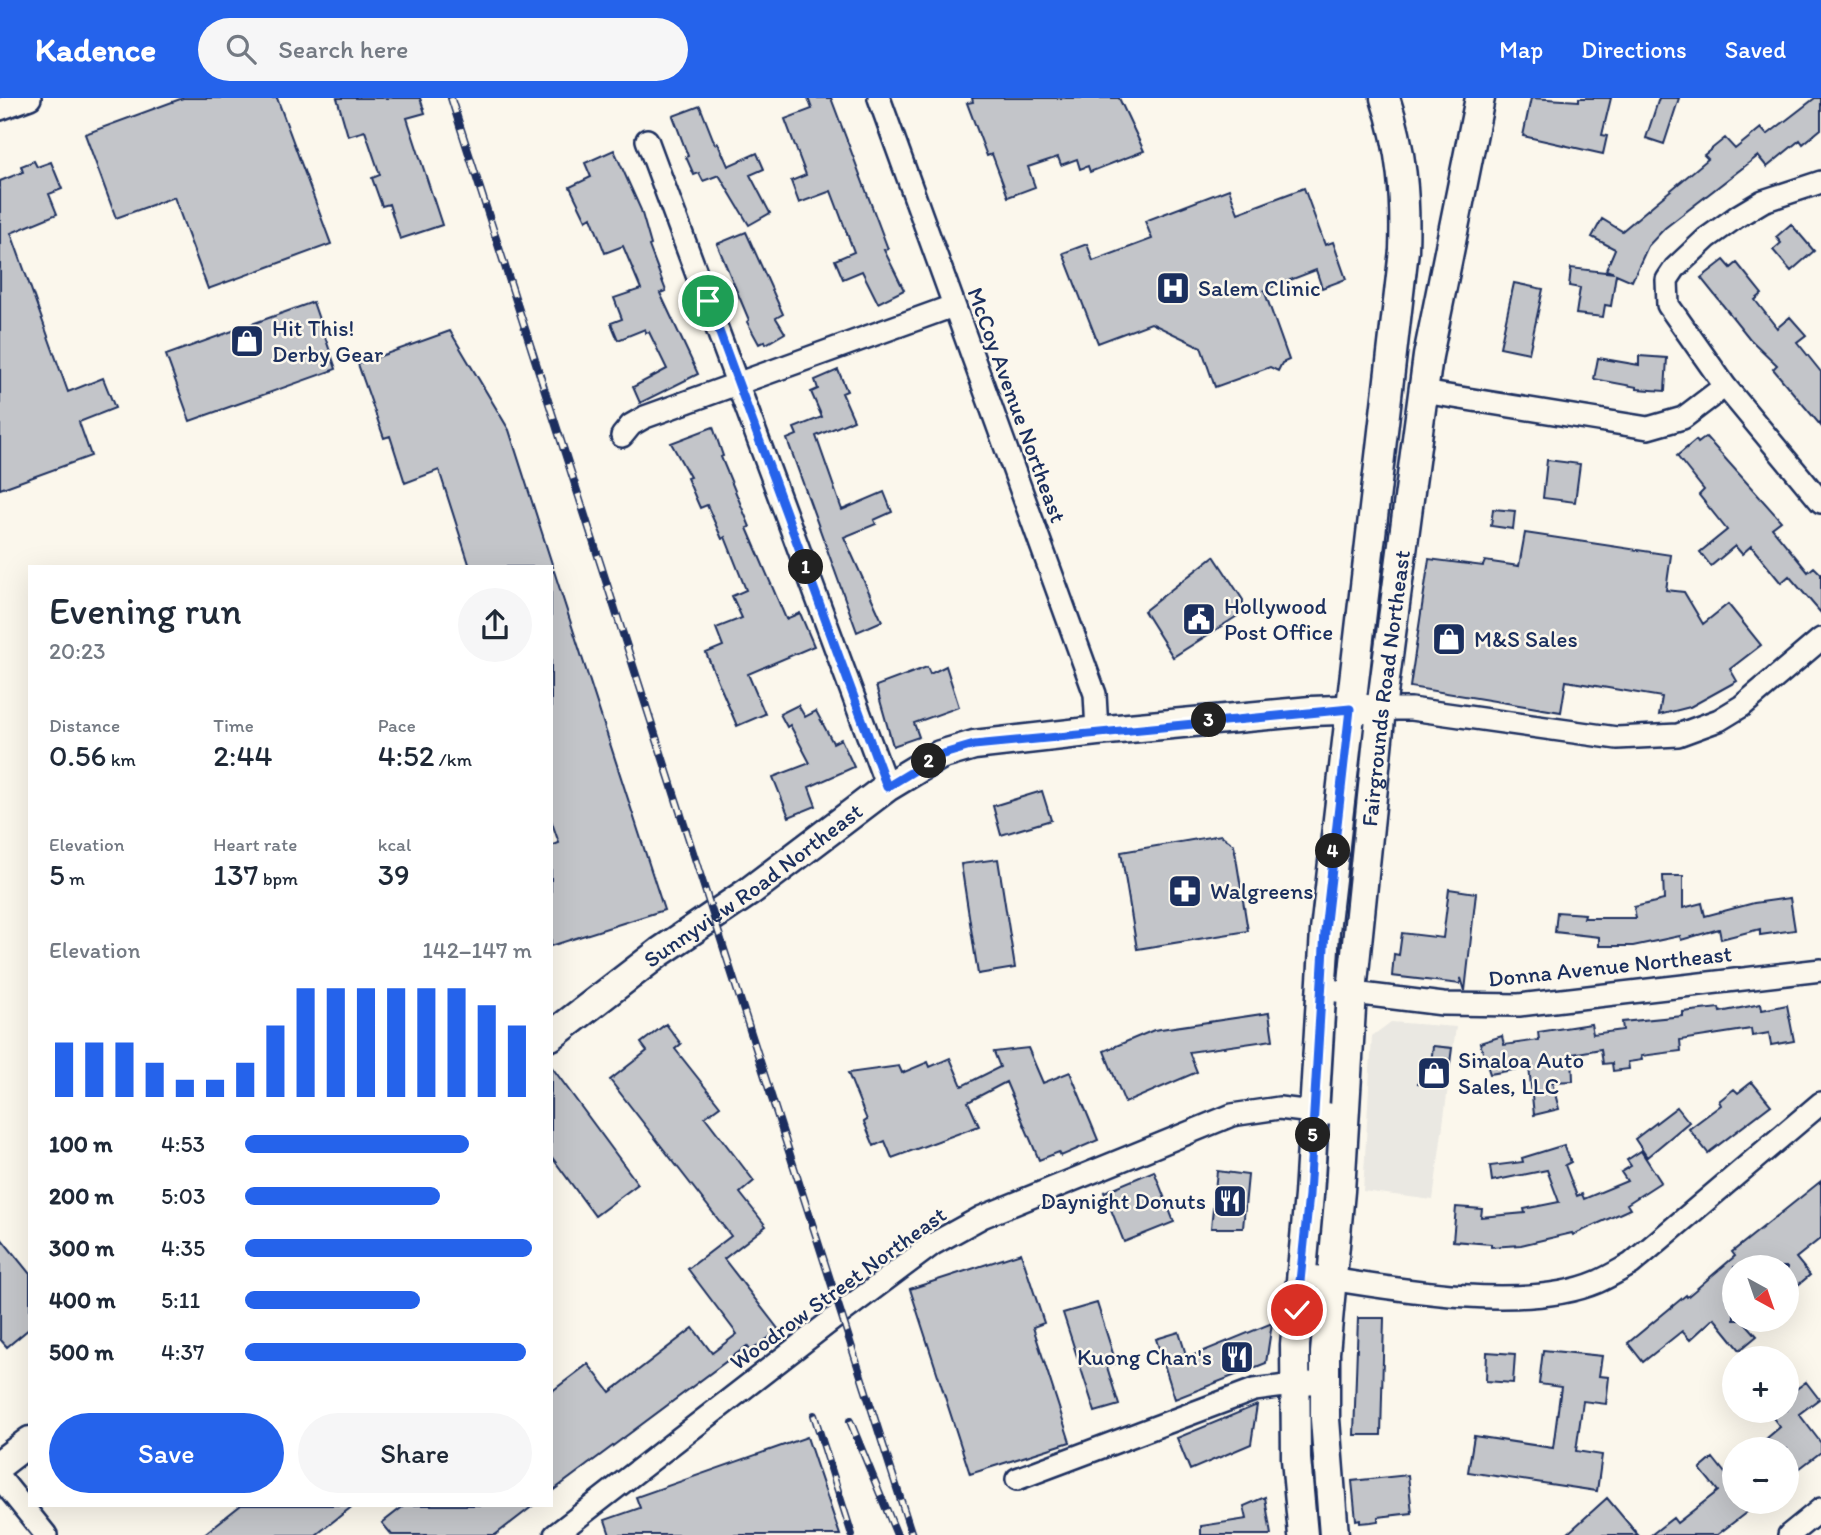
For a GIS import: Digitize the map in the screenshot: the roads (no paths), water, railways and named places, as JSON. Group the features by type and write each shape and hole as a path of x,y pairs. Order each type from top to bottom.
{"main road":[{"path":"1385,98 1396,131 1404,181 1404,250 1416,301 1409,381 1423,392"},
{"name":"Fairgrounds Road Northeast","path":"1334,1535 1328,1494 1326,1383 1352,992 1381,709 1423,392 1480,98"},
{"name":"Fairgrounds Road Northeast","path":"1303,1535 1293,1383 1321,989 1350,709 1404,250"},
{"path":"1388,391 1402,411 1396,481 1406,519"},
{"name":"Sunnyview Road Northeast","path":"553,1034 660,952 750,891 887,787 940,755 974,745 1097,731 1350,709 1381,709"},
{"path":"0,1464 28,1443"}],"street":[{"path":"0,108 30,98"},
{"name":"McCoy Avenue Northeast","path":"879,98 1095,694 1097,731"},
{"path":"647,139 887,787"},
{"path":"1821,182 1763,201 1738,216 1707,237 1675,268 1667,280 1668,305 1725,386 1821,502"},
{"path":"622,436 631,425 645,416 953,306"},
{"path":"1423,392 1648,428 1683,418 1725,386"},
{"path":"1381,709 1410,709 1617,738 1658,738 1699,728 1742,706 1821,639"},
{"name":"Donna Avenue Northeast","path":"1321,989 1443,1004 1519,1005 1821,970"},
{"path":"1300,1274 1474,1297 1516,1297 1596,1283 1631,1264 1821,1102"},
{"name":"Woodrow Street Northeast","path":"555,1535 841,1312 953,1233 982,1217 1232,1115 1279,1108 1345,1116"},
{"path":"1017,1479 1254,1390 1293,1383 1326,1383"},
{"path":"0,1478 46,1535"},
{"path":"1789,1535 1821,1509"}],"railway":[{"path":"451,98 912,1535"},
{"path":"814,1415 852,1535"},
{"path":"850,1421 897,1535"}],"place":[{"name":"Salem Clinic","path":"1173,288"},
{"name":"Hit This! Derby Gear","path":"247,341"},
{"name":"Hollywood Post Office","path":"1199,619"},
{"name":"M&S Sales","path":"1449,639"},
{"name":"Walgreens","path":"1185,891"},
{"name":"Sinaloa Auto Sales, LLC","path":"1434,1073"},
{"name":"Daynight Donuts","path":"1230,1201"},
{"name":"Kuong Chan's","path":"1237,1357"}]}
